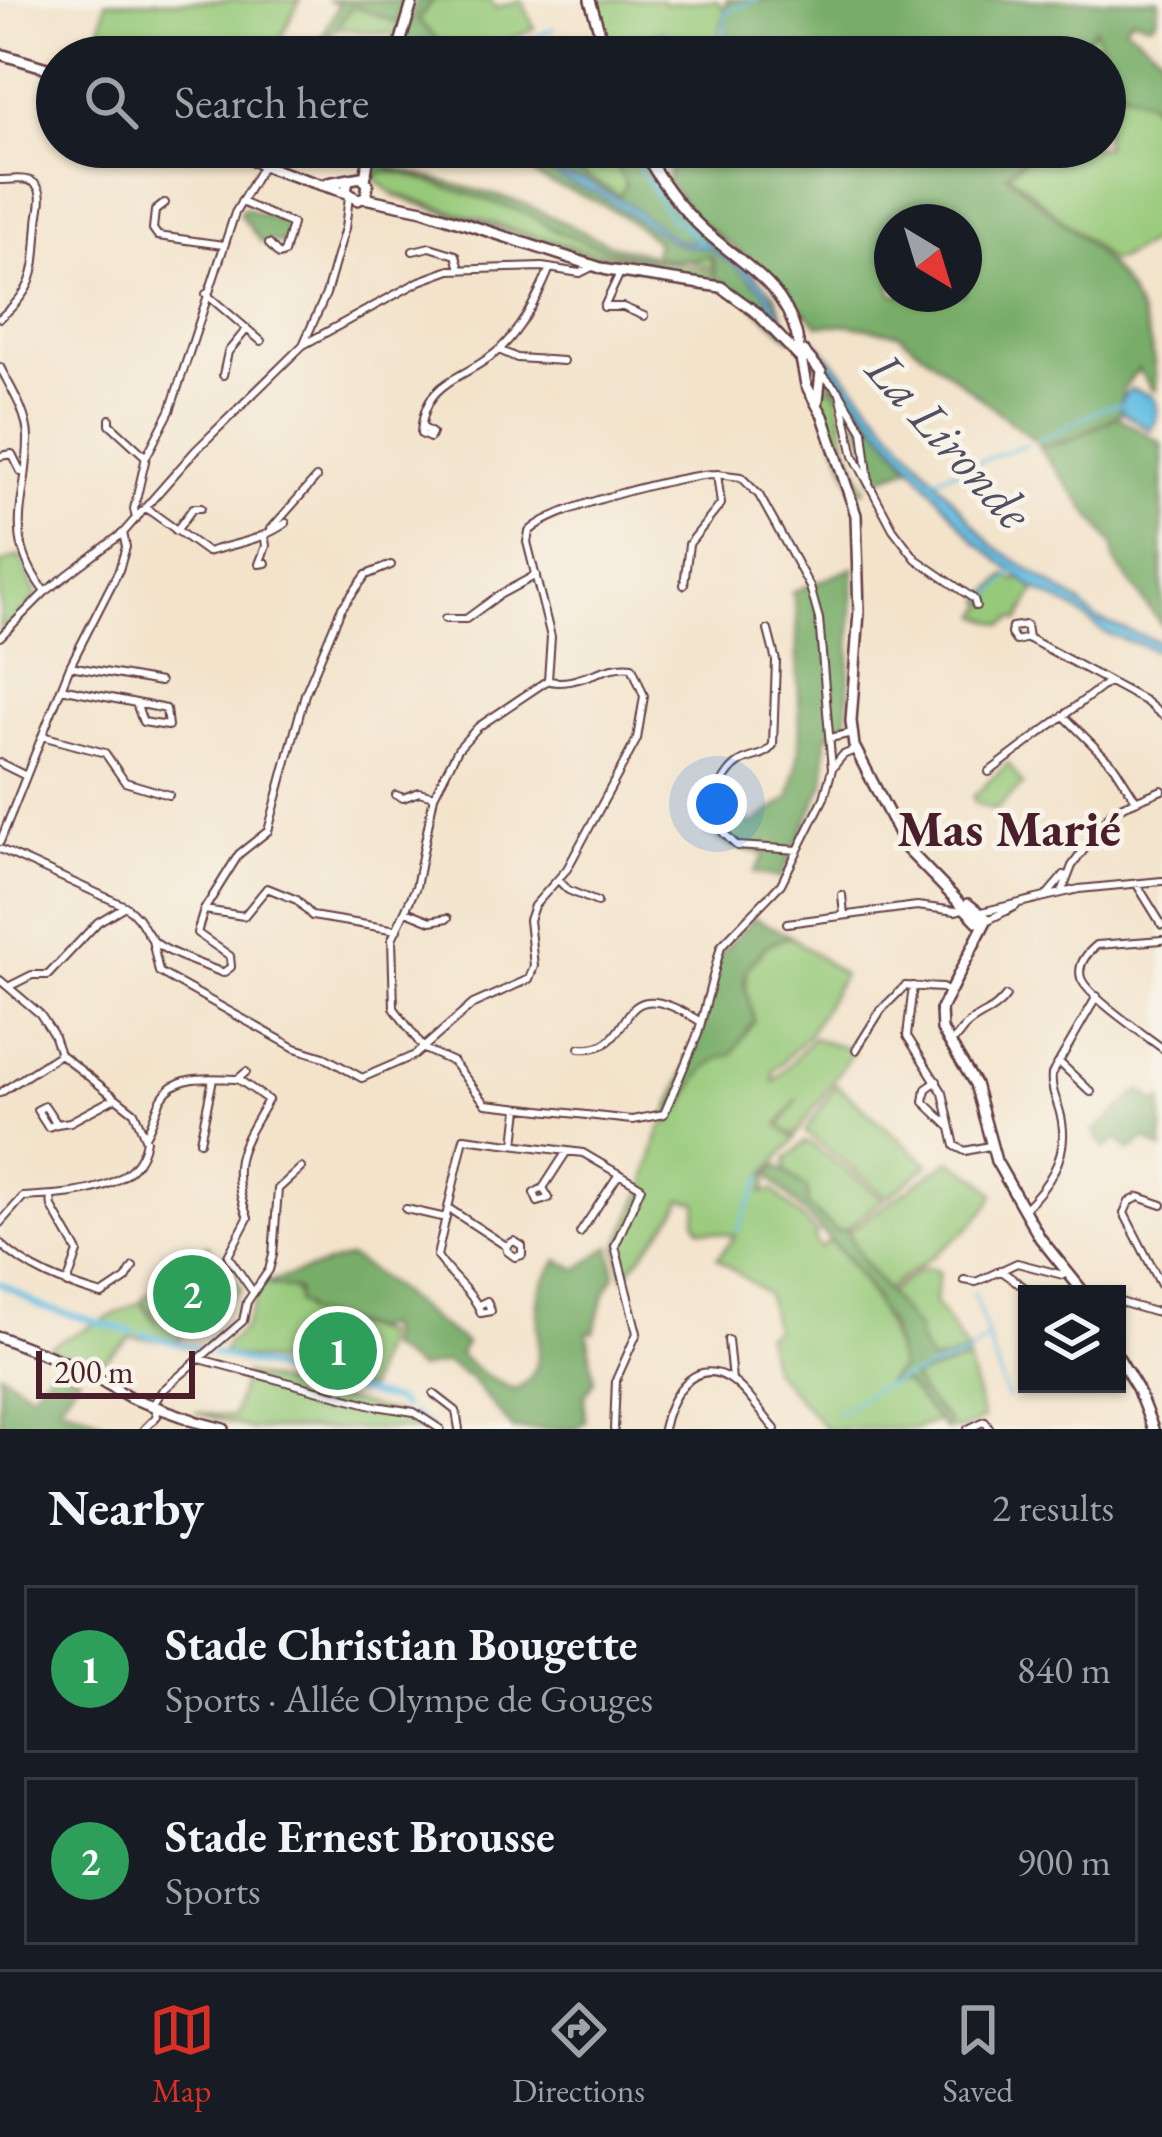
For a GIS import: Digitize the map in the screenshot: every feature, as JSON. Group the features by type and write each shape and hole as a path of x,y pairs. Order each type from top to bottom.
{"street":[{"path":"402,36 413,0"},
{"path":"590,0 601,36"},
{"path":"0,54 36,65"},
{"path":"136,519 146,457 170,411 223,245 261,168"},
{"path":"272,168 357,189 620,273 721,286 840,393 863,431 869,482"},
{"path":"0,637 45,592 119,536 195,451 303,345 318,319 363,168"},
{"path":"656,168 686,213 770,282 790,314 857,519 855,750 896,832 935,879 981,918"},
{"path":"0,180 31,181 39,188 41,200 37,268 17,305 0,318"},
{"path":"165,202 155,211 153,229 158,236 223,245"},
{"path":"241,202 292,224 283,254 269,244"},
{"path":"413,251 430,247 456,255 460,269"},
{"path":"567,272 573,259"},
{"path":"303,345 420,281 460,269 550,268 580,273 594,266"},
{"path":"422,427 427,403 438,390 499,350 531,308 550,268"},
{"path":"620,273 604,307 623,307 644,316"},
{"path":"206,294 261,341"},
{"path":"223,375 228,352 246,330"},
{"path":"499,350 517,358 563,361"},
{"path":"804,372 808,362"},
{"path":"0,367 28,435 18,530 34,576 45,592"},
{"path":"840,393 851,447 908,550 974,599 976,606"},
{"path":"110,419 146,457"},
{"path":"0,456 15,458 23,479"},
{"path":"684,585 691,539 722,504 717,474"},
{"path":"119,536 126,542 123,556 70,666 0,845 141,917 159,972 295,1048 324,1057 349,1074 374,1076 424,1049 473,1004 529,979 534,959 530,920 534,906 558,880 623,769 638,734 644,696 640,678 628,665 564,683 548,680 468,736 434,796 416,887 392,939 391,1002 424,1049 453,1062 484,1103 632,1120 664,1114 701,1022 721,946 775,892 824,798 832,769 819,619 799,562 755,490 742,477 675,477 542,520 527,536 551,637 548,680"},
{"path":"264,538 316,478"},
{"path":"146,508 210,552 224,544 264,538 286,523"},
{"path":"176,531 193,508 200,508"},
{"path":"264,538 259,564 266,562"},
{"path":"152,940 209,967 229,971 230,956 196,933 204,910 238,854 268,831 305,694 341,609 366,575 391,565"},
{"path":"446,619 466,619 536,575"},
{"path":"768,630 776,661 773,745 763,757 740,762 731,770 712,812 737,846 798,850"},
{"path":"1028,638 1145,701 1162,715"},
{"path":"70,666 160,682"},
{"path":"989,772 1108,682"},
{"path":"61,688 166,710 168,726 143,722 137,706"},
{"path":"1065,717 1115,767 1136,800"},
{"path":"830,738 852,733"},
{"path":"42,736 105,753 125,782 170,795"},
{"path":"832,769 838,759 855,750"},
{"path":"0,763 26,776"},
{"path":"1046,896 1113,810 1162,790"},
{"path":"396,795 400,799 422,792 434,796"},
{"path":"1062,892 1071,868"},
{"path":"558,880 568,890 596,902"},
{"path":"981,918 1062,892 1162,881"},
{"path":"1150,901 1152,888 1162,881"},
{"path":"1136,883 1162,925"},
{"path":"204,910 244,916 267,888 297,900 312,916 397,930"},
{"path":"842,895 844,915"},
{"path":"10,986 32,975 48,976 98,922 124,906"},
{"path":"787,923 917,906 956,911 967,906"},
{"path":"406,911 431,921 448,918"},
{"path":"981,918 975,944 940,1019 941,1030 975,1084 989,1146 1040,1238 1079,1285"},
{"path":"1161,941 1100,944 1088,952 1081,976 1097,996 1162,1048"},
{"path":"0,980 48,1024 60,1054 134,1112 144,1132"},
{"path":"856,1050 905,986 950,993"},
{"path":"913,986 907,1036 945,1096 961,1151 989,1146"},
{"path":"894,995 908,1005"},
{"path":"950,1042 994,1011 1006,996"},
{"path":"1024,1205 1052,1178 1062,1136 1051,1080 1097,996"},
{"path":"580,1048 609,1044 633,1006 646,1001 661,1001 701,1022"},
{"path":"958,1053 963,1032"},
{"path":"0,1093 60,1054"},
{"path":"1059,1062 1090,1092"},
{"path":"238,1079 246,1072"},
{"path":"200,1141 213,1079"},
{"path":"0,1223 20,1198 101,1187 140,1159 144,1132 166,1091 184,1080 238,1079 268,1100 236,1164 236,1189 248,1218 228,1256 253,1292"},
{"path":"937,1081 926,1089 924,1102 951,1128"},
{"path":"57,1124 116,1099"},
{"path":"514,1144 519,1108"},
{"path":"479,1305 438,1261 464,1138 586,1154 641,1187 615,1246 638,1333 616,1380 614,1429"},
{"path":"543,1188 567,1151"},
{"path":"144,1429 162,1390 238,1327 269,1270 278,1190 301,1168"},
{"path":"580,1233 619,1174"},
{"path":"51,1197 78,1252 67,1284"},
{"path":"1162,1204 1139,1197 1124,1213 1162,1287"},
{"path":"406,1208 446,1218"},
{"path":"448,1208 506,1246"},
{"path":"0,1243 15,1258 102,1295 134,1268"},
{"path":"964,1280 976,1282 1017,1263 1069,1274"},
{"path":"1000,1270 1021,1285"},
{"path":"1126,1304 1149,1311 1162,1309"},
{"path":"0,1336 89,1374 128,1402 224,1429"},
{"path":"728,1340 732,1380"},
{"path":"200,1359 414,1412 440,1429"},
{"path":"1126,1370 1153,1429"},
{"path":"663,1429 676,1393 689,1379 711,1373 732,1380 775,1429"},
{"path":"434,1394 459,1414 459,1429"},
{"path":"984,1407 990,1426"},
{"path":"968,1429 982,1422 990,1426"}],"green space":[{"path":"300,0 282,36 99,36 106,2"},
{"path":"326,0 404,0 399,24 353,5 331,36 323,36 339,4"},
{"path":"404,0 409,0 399,35 337,28 353,5 399,23"},
{"path":"416,0 433,0 418,20 434,36 406,36"},
{"path":"433,0 490,0 495,8 522,0 534,28 517,36 434,36 418,20"},
{"path":"595,0 662,0 664,4 716,0 725,10 719,36 606,36"},
{"path":"726,0 1159,0 1156,19 1150,24 1132,18 1125,26 1162,55 1162,111 1126,92 1126,36 1098,36 1095,28 1088,36 725,35"},
{"path":"1126,92 1146,100 1162,117 1162,236 1110,261 1009,173 1015,168 1126,168"},
{"path":"368,168 377,168 403,173 527,213 556,231 645,257 594,253 392,193 368,173"},
{"path":"371,168 394,168 523,203 609,244 649,254 648,258 599,248 527,213 403,173 373,176"},
{"path":"534,168 573,168 620,196 626,184 616,168 650,168 775,294 792,340 728,284 716,279 709,256 693,260 653,257 657,242 642,230 599,203 536,176"},
{"path":"622,168 630,184 620,196 575,170"},
{"path":"671,168 1013,168 1006,174 1108,265 1143,319 1156,390 1138,369 1123,389 1120,414 1072,439 1043,446 1065,443 1117,417 1162,443 1162,626 1115,562 1113,545 1041,445 898,333 818,325 758,266 698,220 666,181"},
{"path":"392,195 602,257 671,262 715,273 716,279 594,262"},
{"path":"244,208 289,224 287,238 281,244 262,243 239,214"},
{"path":"709,256 714,269 688,261 659,259"},
{"path":"802,348 824,360 911,467 873,480 865,437 851,407"},
{"path":"829,385 838,396 846,442 866,489 855,492 820,400 821,389"},
{"path":"20,556 37,596 0,633 0,564"},
{"path":"854,568 847,725 826,736 825,781 781,878 754,873 765,854 733,847 706,834 741,817 752,825 789,798 800,728 792,592"},
{"path":"1006,575 1015,581 1019,577 1036,589 1019,621 1014,618 1004,625 980,616 987,603 983,600"},
{"path":"1008,763 1023,785 995,810 975,803 973,797"},
{"path":"754,918 790,936 767,945 747,969 744,982 754,1020 732,1054 703,1072 671,1121 667,1115 699,1037 719,955"},
{"path":"790,936 843,975 809,1034 773,1072 774,1082 813,1038 854,1050 795,1136 780,1127 798,1098 778,1126 795,1139 765,1174 762,1193 773,1190 817,1234 819,1248 830,1241 864,1285 882,1316 900,1369 888,1380 904,1382 940,1420 914,1429 826,1429 772,1369 765,1334 774,1330 767,1294 717,1258 735,1236 700,1229 695,1220 698,1203 682,1199 624,1277 617,1248 644,1189 660,1129 682,1109 702,1070 732,1054 746,996 747,969 767,945"},
{"path":"836,1084 929,1165 888,1197 805,1132"},
{"path":"1141,1090 1156,1103 1162,1100 1162,1150 1146,1139 1129,1151 1118,1139 1105,1148 1094,1132"},
{"path":"805,1142 884,1199 837,1231 807,1205 808,1190 786,1172 786,1160"},
{"path":"950,1160 994,1194 962,1233 886,1290 853,1247 849,1231"},
{"path":"777,1165 808,1190 807,1205 836,1231 846,1229 865,1264 919,1332 918,1340 931,1363 968,1353 968,1360 913,1377 920,1392 950,1423 945,1429 904,1382 887,1382 900,1369 890,1326 845,1256 768,1175"},
{"path":"208,1245 242,1289 176,1342 131,1337 95,1368 48,1347 140,1302 157,1323 142,1299"},
{"path":"610,1246 615,1275 594,1332 587,1331 594,1381 584,1397 585,1421 576,1429 513,1429 470,1378 446,1363 418,1369 385,1347 389,1337 384,1326 372,1330 306,1312 298,1303 297,1290 265,1283 349,1257 466,1343 459,1355 484,1375 515,1390 535,1370 539,1298 558,1260 578,1269"},
{"path":"929,1268 939,1272 935,1302 968,1353 931,1364 918,1339 919,1331 887,1294"},
{"path":"262,1284 293,1288 306,1312 384,1335 368,1390 293,1365 223,1354 244,1327"},
{"path":"968,1360 983,1419 964,1429 945,1429 949,1422 920,1392 913,1377"},
{"path":"52,1367 79,1376 59,1405 114,1429 0,1429 0,1372 31,1393"},
{"path":"245,1374 403,1415 421,1429 250,1429 195,1412 233,1417"}],"water":[{"path":"547,168 626,203 678,241 705,241 737,261 767,287 790,332 817,342 992,545 1096,619 1162,643 1162,653 1105,633 1074,609 1033,588 976,542 824,360 779,327 764,291 735,266 710,249 676,244 597,193 562,180"},
{"path":"1130,389 1155,400 1157,413 1150,430 1121,411 1121,400"}],"waterway":[{"path":"723,36 726,11 757,0"},
{"path":"537,36 554,28"},
{"path":"639,168 667,215 701,242"},
{"path":"653,178 653,186 694,232"},
{"path":"1037,441 1107,406 1122,405"},
{"name":"La Lironde","path":"933,479 1027,444"},
{"path":"986,600 1014,572"},
{"path":"737,1231 763,1176"},
{"path":"0,1283 42,1307 133,1332"},
{"path":"974,1293 1007,1398"},
{"path":"142,1334 204,1350"},
{"path":"837,1414 876,1388 966,1356 988,1338"},
{"path":"213,1353 396,1401 403,1407"},
{"path":"413,1415 430,1429"}],"place":[{"name":"Stade Ernest Brousse","path":"192,1294"},
{"name":"Stade Christian Bougette","path":"338,1351"}],"district":[{"name":"Mas Marié","path":"1009,828"}]}
